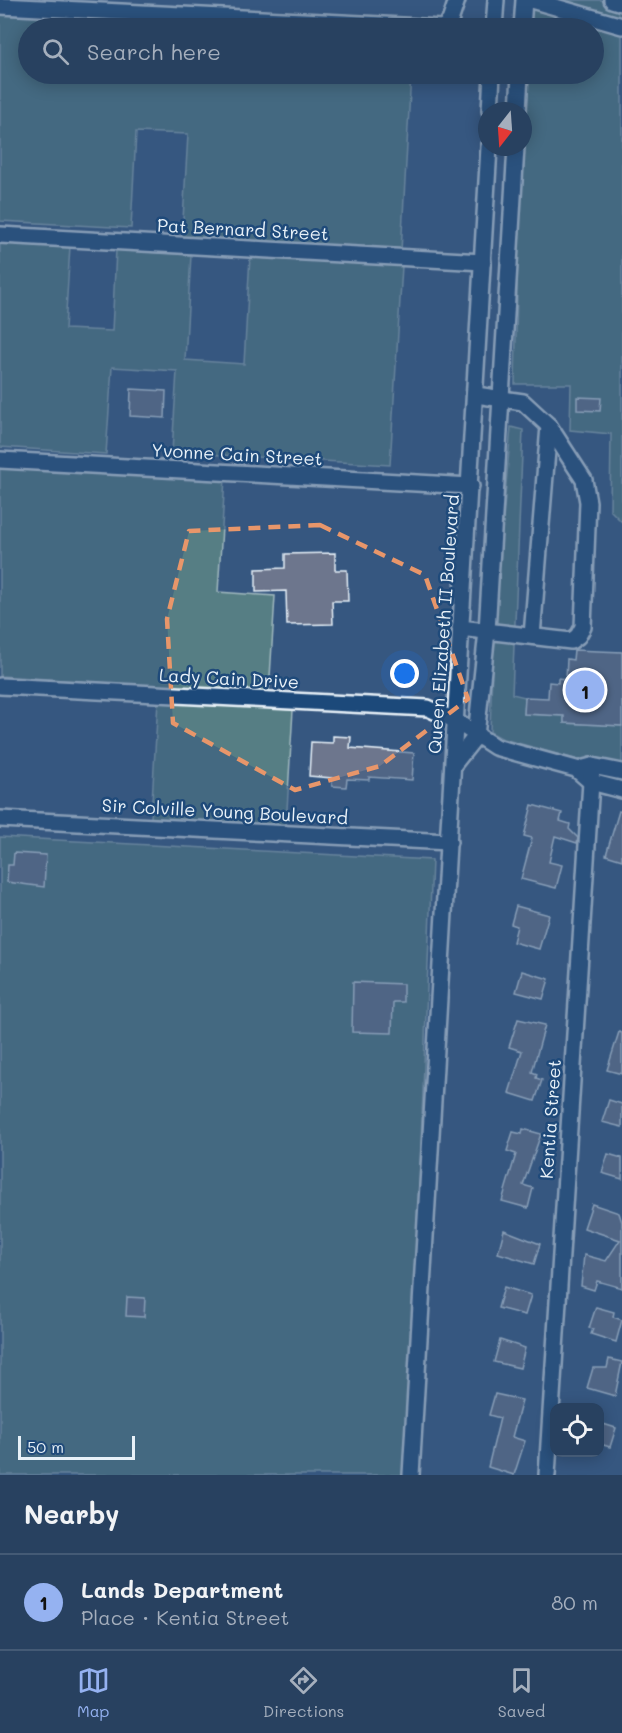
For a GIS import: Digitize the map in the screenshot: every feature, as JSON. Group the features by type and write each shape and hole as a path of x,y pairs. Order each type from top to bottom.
{"street":[{"path":"451,18 458,0"},
{"path":"495,18 496,0"},
{"path":"523,18 524,0"},
{"path":"531,0 594,18"},
{"path":"612,0 622,3"},
{"path":"0,6 242,18"},
{"path":"604,21 622,26"},
{"path":"490,102 491,84"},
{"path":"518,102 519,84"},
{"name":"Queen Elizabeth II Boulevard","path":"453,765 489,156"},
{"path":"476,736 487,631 515,156"},
{"name":"Pat Bernard Street","path":"0,235 483,262"},
{"path":"460,628 571,641 578,636 582,627 588,502 584,480 549,426 523,402 476,395"},
{"path":"532,636 549,426"},
{"name":"Yvonne Cain Street","path":"0,460 471,486"},
{"name":"Lady Cain Drive","path":"0,686 428,708 454,720 495,747 576,769"},
{"name":"Queen Elizabeth II Boulevard","path":"453,765 476,736"},
{"path":"411,1475 453,765"},
{"path":"576,769 592,766 622,772"},
{"name":"Kentia Street","path":"547,1475 592,766"},
{"path":"576,769 591,782 622,790"},
{"name":"Sir Colville Young Boulevard","path":"0,819 449,842"}],"highlighted area":[{"path":"320,525 425,575 468,699 380,766 295,790 173,723 167,619 189,531"}],"green space":[{"path":"524,0 612,0 622,3 622,522 610,510 611,434 570,430 571,384 515,384 520,156 532,156 532,102 522,102 522,84 604,84 604,18 523,18"},
{"path":"0,15 50,18 18,18 18,84 410,84 401,251 182,237 188,134 136,132 131,228 0,221"},
{"path":"0,242 70,246 65,329 112,331 116,250 191,255 185,360 244,364 250,256 402,266 390,465 172,452 177,371 112,367 106,454 0,447"},
{"path":"511,427 523,430 512,694 525,697 524,714 564,716 564,723 622,726 622,772 503,739 490,732 493,636"},
{"path":"0,464 225,478 218,592 275,596 269,693 0,676"},
{"path":"158,701 293,710 286,826 151,818"},
{"path":"0,837 432,860 408,1475 0,1475"}],"building":[{"path":"131,389 166,391 165,418 130,416"},
{"path":"577,397 601,398 600,411 577,410"},
{"path":"335,553 335,570 347,570 348,601 332,601 333,624 287,625 286,591 256,592 256,569 285,568 285,554"},
{"path":"574,650 622,652 622,726 564,723 564,716 524,714 525,697 548,698 549,682 558,683 558,678 566,679 567,659 573,660"},
{"path":"333,736 351,737 350,748 414,753 412,780 369,777 369,780 347,779 346,787 332,786 332,778 309,776 311,742 333,743"},
{"path":"532,805 562,813 560,821 570,824 569,829 578,838 577,843 555,836 549,862 562,865 556,888 521,879 532,838 524,836"},
{"path":"619,811 622,812 622,860 606,855"},
{"path":"14,853 46,855 44,887 7,882 8,865 13,865"},
{"path":"516,906 549,915 539,949 513,942 517,926 511,924"},
{"path":"522,971 549,979 543,999 516,992"},
{"path":"353,982 403,984 403,1002 393,1002 392,1033 352,1032"},
{"path":"518,1019 545,1025 532,1072 537,1074 536,1078 542,1080 535,1101 509,1093 522,1051 509,1047"},
{"path":"619,1032 622,1033 622,1074 607,1070"},
{"path":"609,1100 622,1104 622,1127 602,1122"},
{"path":"523,1129 541,1134 523,1185 533,1188 528,1208 502,1201 516,1154 507,1151 513,1132 522,1134"},
{"path":"608,1154 622,1158 622,1179 602,1173"},
{"path":"592,1204 619,1213 622,1222 622,1288 597,1281 594,1290 581,1286 584,1255 606,1261 620,1240 584,1228"},
{"path":"504,1230 540,1244 534,1264 498,1253"},
{"path":"504,1287 531,1295 525,1315 498,1308"},
{"path":"127,1297 145,1298 144,1317 126,1316"},
{"path":"596,1307 614,1312 613,1317 622,1320 616,1342 591,1334 593,1329 589,1328"},
{"path":"500,1340 525,1348 520,1368 494,1362"},
{"path":"609,1359 622,1362 615,1396 587,1388 593,1368 607,1368"},
{"path":"495,1394 522,1400 512,1437 525,1441 514,1475 488,1467 500,1418 489,1415"},
{"path":"604,1424 616,1428 610,1447 604,1445"}],"place":[{"name":"Lands Department","path":"585,690"}]}
